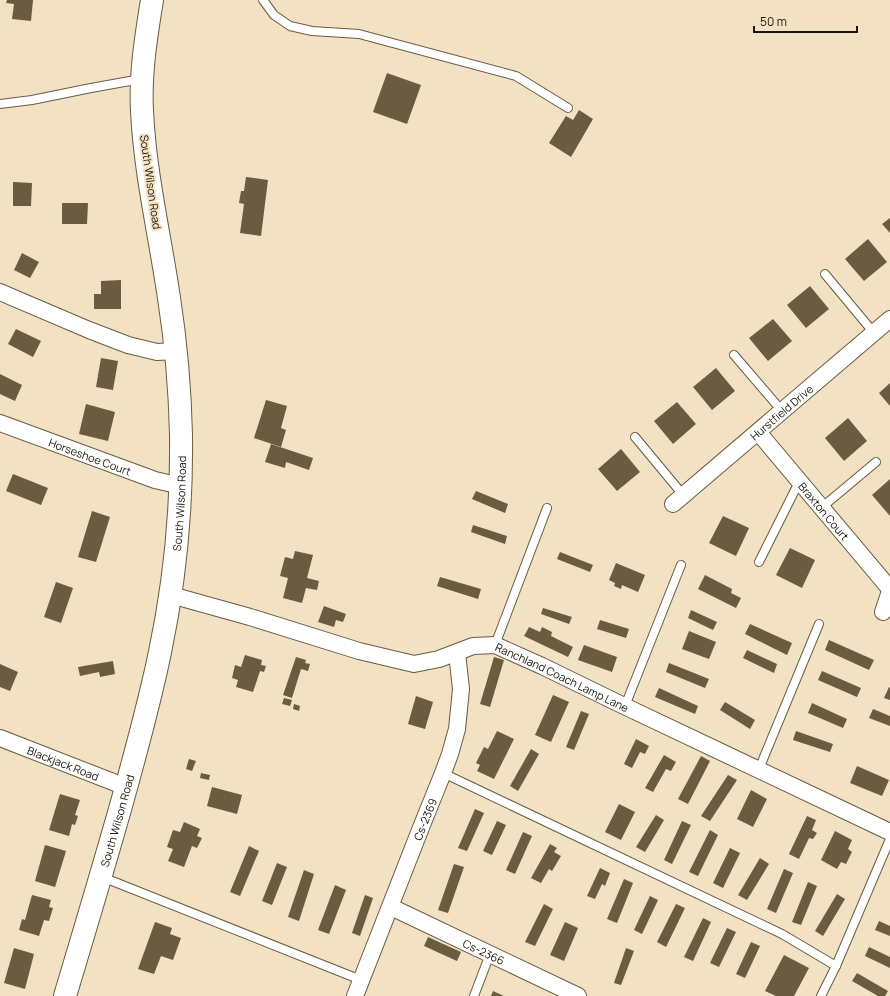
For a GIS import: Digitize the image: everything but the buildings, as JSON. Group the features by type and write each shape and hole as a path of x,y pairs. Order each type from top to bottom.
{"main road":[{"name":"South Wilson Road","path":"65,996 101,876 142,730 160,652 171,595 176,553 181,435 176,351 170,299 144,147 142,109 146,33 152,0"}],"street":[{"path":"0,292 89,330 128,344 157,352 176,351"},
{"name":"Hurstfield Drive","path":"678,500 890,319"},
{"name":"Horseshoe Court","path":"0,423 155,480 180,486"},
{"name":"Braxton Court","path":"758,432 822,508 888,599"},
{"name":"Ranchland Coach Lamp Lane","path":"171,595 250,617 359,651 414,664 427,662 457,653 473,646 494,645 542,666 890,832"},
{"name":"Cs-2369","path":"355,996 444,773 457,729 460,706 461,679 457,653"},
{"name":"Blackjack Road","path":"0,738 126,787"},
{"name":"Cs-2366","path":"390,907 578,996"}],"lane":[{"path":"264,0 274,15 290,26 312,32 359,34 516,76 568,108"},
{"path":"0,104 32,100 143,79"},
{"path":"825,274 874,332"},
{"path":"734,355 782,411"},
{"path":"635,437 678,500"},
{"path":"822,508 876,462"},
{"path":"759,562 800,482"},
{"path":"494,645 547,508"},
{"path":"625,706 681,565"},
{"path":"759,769 819,624"},
{"path":"444,773 782,934 836,966"},
{"path":"821,996 836,966 890,839"},
{"path":"101,876 361,980"},
{"path":"474,996 490,954"}]}
